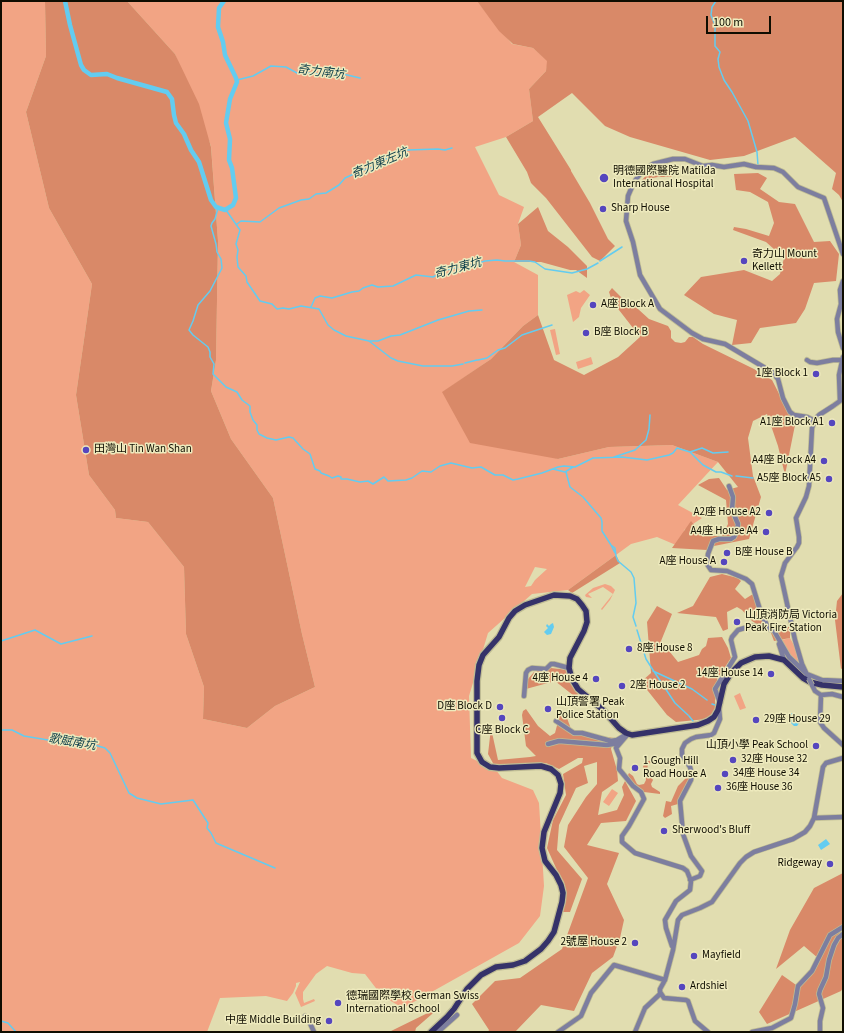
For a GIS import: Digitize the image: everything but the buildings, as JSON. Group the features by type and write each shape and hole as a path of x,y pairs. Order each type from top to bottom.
{"main road":[{"path":"431,1032 447,1017 454,1009 467,988 481,975 496,967 513,965 525,961 541,949 554,932 562,899 561,885 556,875 545,861 542,848 544,832 560,793 561,786 559,778 553,770 544,766 494,768 486,765 480,760 477,753 477,677 480,662 485,653 499,637 509,618 515,611 522,606 543,598 562,595 574,598 580,602 584,608 587,619 584,631 570,655 569,668 572,679 578,689 603,710 619,728 628,734 643,734 701,724 712,719 719,706 726,681 731,673 738,665 751,658 762,655 774,656 784,660 803,678 810,682 843,687"}],"street":[{"path":"815,421 790,412 782,395 778,379 772,372 725,344 703,339 692,333 660,309 640,274 633,242 626,221 628,196 634,182 644,169 653,164 673,159 685,159 703,166 712,165 724,167 744,164 758,168 774,168 783,172 798,187 824,198 843,254"},
{"path":"843,281 840,290 841,304 836,319 843,348"},
{"path":"807,360 817,363 843,359 839,375 839,402 821,413 815,421 811,435 808,494 796,518 799,543 785,562 781,576 795,640 812,686 815,691 821,695 832,694 843,697"},
{"path":"729,486 733,497 732,510 738,524 737,531 732,538 719,538 713,541 708,554 707,564 710,570 727,571 746,579 752,584 760,610 768,628"},
{"path":"690,880 700,876 702,871 691,856 683,834 680,803 682,796 691,780 692,774 690,767 682,755 682,749 685,743 691,739 711,735 720,720 719,706 715,689 735,657 731,640 732,637 738,630 751,626 768,628 774,631 789,657 808,677 822,680 843,681"},
{"path":"776,635 784,660"},
{"path":"524,696 526,673 530,669 546,669 551,664 569,668"},
{"path":"821,695 820,722 824,728 843,745"},
{"path":"556,722 574,733 582,733 611,741 617,740 628,734"},
{"path":"628,734 616,749 620,758 620,771 644,797 643,802 622,836 622,842 635,853 684,868 687,871 690,880 690,889 676,901 665,920 665,926 673,950"},
{"path":"548,744 559,741 609,745 621,743"},
{"path":"635,1032 645,1008 660,994 660,989 666,980 673,950 676,925 680,916 712,902 740,862 746,857 754,852 793,839 805,832 814,818 823,767 831,760 843,758"},
{"path":"814,818 843,817"},
{"path":"752,1032 772,1028 790,1018 795,1004 798,986 812,971 830,935 843,927"},
{"path":"820,1032 820,1021 823,1008 819,994 826,977 829,960 834,945 838,938 843,934"},
{"path":"558,1032 581,1016 588,998 604,975 614,965 666,980"},
{"path":"660,994 666,998 688,1001 695,1021 708,1032"},
{"path":"438,1032 457,1015"},
{"path":"305,1016 314,1032"}],"shaded area":[{"path":"1,1 45,1 46,56 26,112 49,208 92,284 76,395 89,475 115,510 116,518 148,522 184,567 186,634 204,687 203,719 247,728 275,706 315,687 273,498 231,439 211,391 216,360 218,241 211,146 175,54 127,1 477,1 512,44 533,48 548,61 546,71 529,89 533,121 506,137 475,147 499,195 524,207 518,224 521,245 514,262 538,275 538,315 523,326 491,359 443,392 454,411 558,459 609,447 672,445 718,462 678,505 702,518 684,530 683,548 657,537 631,544 568,590 532,594 488,633 469,696 471,758 496,770 502,778 533,790 539,803 544,886 540,916 519,943 403,1008 382,996 365,974 352,973 327,966 316,974 303,992 304,1003 314,999 315,1001 301,1007 295,993 300,982 296,983 293,993 287,1001 266,996 220,998 207,1032 1,1032","holes":["535,567 547,569 531,586 525,587"]},
{"path":"45,1 127,1 175,54 199,104 211,147 218,241 216,360 211,391 231,439 273,498 315,687 275,706 247,728 203,719 204,687 186,634 184,567 148,522 116,518 115,510 89,475 76,395 92,284 49,208 26,112 46,56"},
{"path":"477,1 843,1 843,202 839,195 832,189 836,173 795,137 744,156 710,160 630,137 605,126 572,93 538,117 590,203 608,239 615,246 600,261 592,257 546,198 531,183 527,172 506,137 533,121 529,89 546,71 547,61 533,48 513,44 499,31"},
{"path":"664,166 672,177 658,177 642,180 651,170"},
{"path":"758,173 767,178 760,189 779,202 795,204 814,242 830,241 839,254 836,281 814,283 805,309 796,323 760,328 751,343 732,345 737,320 714,314 684,295 701,277 744,270 772,281 780,274 784,258 766,242 733,230 734,227 746,229 769,236 774,223 768,202 750,192 736,190 734,174"},
{"path":"538,207 548,231 568,247 587,266 587,278 576,270 570,270 541,262 514,262 521,245 518,224"},
{"path":"612,288 623,299 638,309 649,319 668,326 671,331 671,338 675,342 685,342 689,337 693,337 703,344 754,369 772,380 795,425 785,475 778,446 767,414 753,421 748,438 753,476 761,497 749,539 714,546 707,550 672,548 691,521 703,536 722,536 728,524 726,500 698,485 709,479 719,478 727,490 738,487 718,462 672,445 609,447 558,459 470,443 442,392 491,359 523,326 538,315 554,360 584,375 618,357 640,337 612,301 609,292"},
{"path":"584,290 590,295 581,308 579,317 573,322 567,295 576,291 580,293"},
{"path":"555,329 560,354 556,355 550,330"},
{"path":"591,357 593,364 578,369 576,362"},
{"path":"616,555 620,563 572,593 568,590"},
{"path":"722,574 738,578 741,581 735,589 745,599 753,594 769,625 779,632 790,626 790,638 774,641 771,633 752,621 742,610 737,607 727,612 728,629 723,631 716,617 677,613 693,606 710,577"},
{"path":"605,584 611,586 615,590 613,594 603,587 588,594 592,598 586,597 585,595 593,588"},
{"path":"843,593 843,668 841,669 835,620 837,601"},
{"path":"613,594 610,600 602,610 601,609"},
{"path":"657,606 672,614 661,641 678,662 699,655 702,649 706,646 708,638 722,637 728,648 731,658 717,679 719,689 715,700 715,711 707,719 676,722 667,715 644,686 642,681 651,673 647,622"},
{"path":"790,638 795,647 800,668 782,640"},
{"path":"551,668 568,670 579,692 578,699 555,681 526,689 528,679 534,672"},
{"path":"740,693 746,708 740,710 734,696"},
{"path":"526,709 538,726 550,736 555,733 560,714 565,713 573,734 578,736 586,734 614,738 611,749 617,770 618,781 602,792 598,815 617,810 624,795 622,787 625,781 636,801 626,821 601,823 587,845 619,853 607,884 624,920 620,938 613,957 592,973 574,1011 541,1005 515,1032 488,1032 489,1030 472,1004 495,981 520,978 562,949 588,878 564,847 568,825 586,797 597,784 597,762 584,766 588,783 576,788 559,825 557,850 582,879 570,912 563,912 566,896 564,882 547,848 553,820 566,795 563,774 582,763 583,758 578,758 559,769 546,763 494,765 488,754 491,728 498,760 536,756 526,746 522,715 523,711"},
{"path":"653,759 658,760 648,764 647,771 653,780 651,784 652,787 660,792 660,794 644,792 633,785 628,775 629,773 633,776 637,784 644,784 646,780 643,766 645,763"},
{"path":"688,776 690,780 678,804 671,806 672,814 665,818 663,816 666,801 671,802 678,786"},
{"path":"612,789 618,793 609,806 603,802"},
{"path":"843,873 843,988 841,991 767,1024 759,1012 782,975 799,987 819,959 804,946 776,969 790,930 814,888"},
{"path":"440,1007 416,1028 415,1032 389,1032"}],"water":[{"path":"553,623 554,627 551,634 547,635 544,632 548,628 546,626 547,624 549,626"},
{"path":"791,713 794,713 800,720 797,726 794,726 788,720"},
{"path":"826,839 830,844 821,850 818,845"}],"waterway":[{"path":"65,1 81,65 84,70 91,75 107,74 167,92 172,99 176,123 184,134 191,150 199,162 211,200 216,207 225,210 233,205 236,198 232,168 229,160 230,139 226,123 230,99 237,82 225,55 223,42 218,27 219,8 224,1"},
{"path":"716,1 712,7 711,15 715,25 715,46 720,52 718,59 719,67 724,80 748,121 757,152 758,165"},
{"name":"奇力南坑","path":"237,80 253,76 271,66 286,67 297,73 328,75 343,74 360,78"},
{"name":"奇力東左坑","path":"237,224 241,221 260,222 279,208 301,200 309,199 316,194 326,193 339,185 345,178 375,166 380,161 401,154 407,150 445,150 452,148"},
{"path":"218,208 211,226 217,252 221,259 222,268 210,291 198,305 189,330 208,347 210,357 214,364 213,374 226,387 237,392 242,400 250,406 250,412 257,425 259,434 276,440 289,437 293,438 310,454 315,469 321,473 332,478 338,476 341,477 341,479 360,482 368,481 373,484 384,477 388,481 406,480 422,471 431,472 440,466 451,463 472,468 481,467 495,475 503,475 513,480 542,473 558,467 575,467 593,458 622,457 647,460 669,455 677,448 690,452 703,465 716,472 721,472 732,476"},
{"path":"226,210 240,230 236,244 238,250 238,267 246,276 247,282 260,301 272,304 277,309 289,309 301,306 319,309 328,325 334,330 346,336 369,341 391,358 398,361 423,366 452,366 463,364"},
{"path":"600,261 622,247"},
{"name":"奇力東坑","path":"311,307 315,298 320,296 332,298 359,291 372,285 378,287 393,286 416,275 433,277 446,270 485,261 529,261 535,262 545,269 572,273 587,269 598,263"},
{"path":"370,341 378,341 391,336 400,335 438,320 469,311 482,310"},
{"path":"478,360 487,358 498,350 505,348 522,335 552,325"},
{"path":"465,363 477,360"},
{"path":"614,457 635,450 646,440 649,429 650,415"},
{"path":"690,452 702,448 713,453 728,452"},
{"path":"553,469 565,472 573,467"},
{"path":"566,472 570,487 583,497 601,518 602,531 611,545 615,548 618,561 631,572 634,578 636,603 633,617 636,626"},
{"path":"736,476 753,478"},
{"path":"611,545 615,553"},
{"path":"1,641 35,630 61,644 92,636"},
{"path":"637,630 646,659 675,703 688,715"},
{"path":"653,671 692,689 707,700"},
{"path":"689,716 693,721"},
{"name":"歌賦南坑","path":"1,730 12,730 24,736 54,741 88,743 105,748 110,753 129,793 137,798 161,804 193,800 208,823 207,828 216,843 275,868"},
{"path":"1,1021 8,1023 16,1032"}],"place":[{"name":"明德國際醫院 Matilda International Hospital","path":"604,178"},
{"name":"Sharp House","path":"603,209"},
{"name":"奇力山 Mount Kellett","path":"744,261"},
{"name":"A座 Block A","path":"593,305"},
{"name":"B座 Block B","path":"586,333"},
{"name":"1座 Block 1","path":"816,374"},
{"name":"A1座 Block A1","path":"832,423"},
{"name":"田灣山 Tin Wan Shan","path":"86,450"},
{"name":"A4座 Block A4","path":"824,461"},
{"name":"A5座 Block A5","path":"829,479"},
{"name":"A2座 House A2","path":"769,513"},
{"name":"A4座 House A4","path":"766,532"},
{"name":"B座 House B","path":"727,553"},
{"name":"A座 House A","path":"724,562"},
{"name":"山頂消防局 Victoria Peak Fire Station","path":"737,622"},
{"name":"8座 House 8","path":"629,649"},
{"name":"14座 House 14","path":"771,674"},
{"name":"4座 House 4","path":"596,679"},
{"name":"2座 House 2","path":"622,686"},
{"name":"D座 Block D","path":"500,707"},
{"name":"山頂警署 Peak Police Station","path":"548,709"},
{"name":"C座 Block C","path":"502,718"},
{"name":"29座 House 29","path":"756,720"},
{"name":"山頂小學 Peak School","path":"816,746"},
{"name":"32座 House 32","path":"733,760"},
{"name":"1 Gough Hill Road House A","path":"635,768"},
{"name":"34座 House 34","path":"725,774"},
{"name":"36座 House 36","path":"718,788"},
{"name":"Sherwood's Bluff","path":"664,831"},
{"name":"Ridgeway","path":"830,864"},
{"name":"2號屋 House 2","path":"635,943"},
{"name":"Mayfield","path":"694,956"},
{"name":"Ardshiel","path":"682,987"},
{"name":"德瑞國際學校 German Swiss International School","path":"338,1003"},
{"name":"中座 Middle Building","path":"329,1021"}]}
